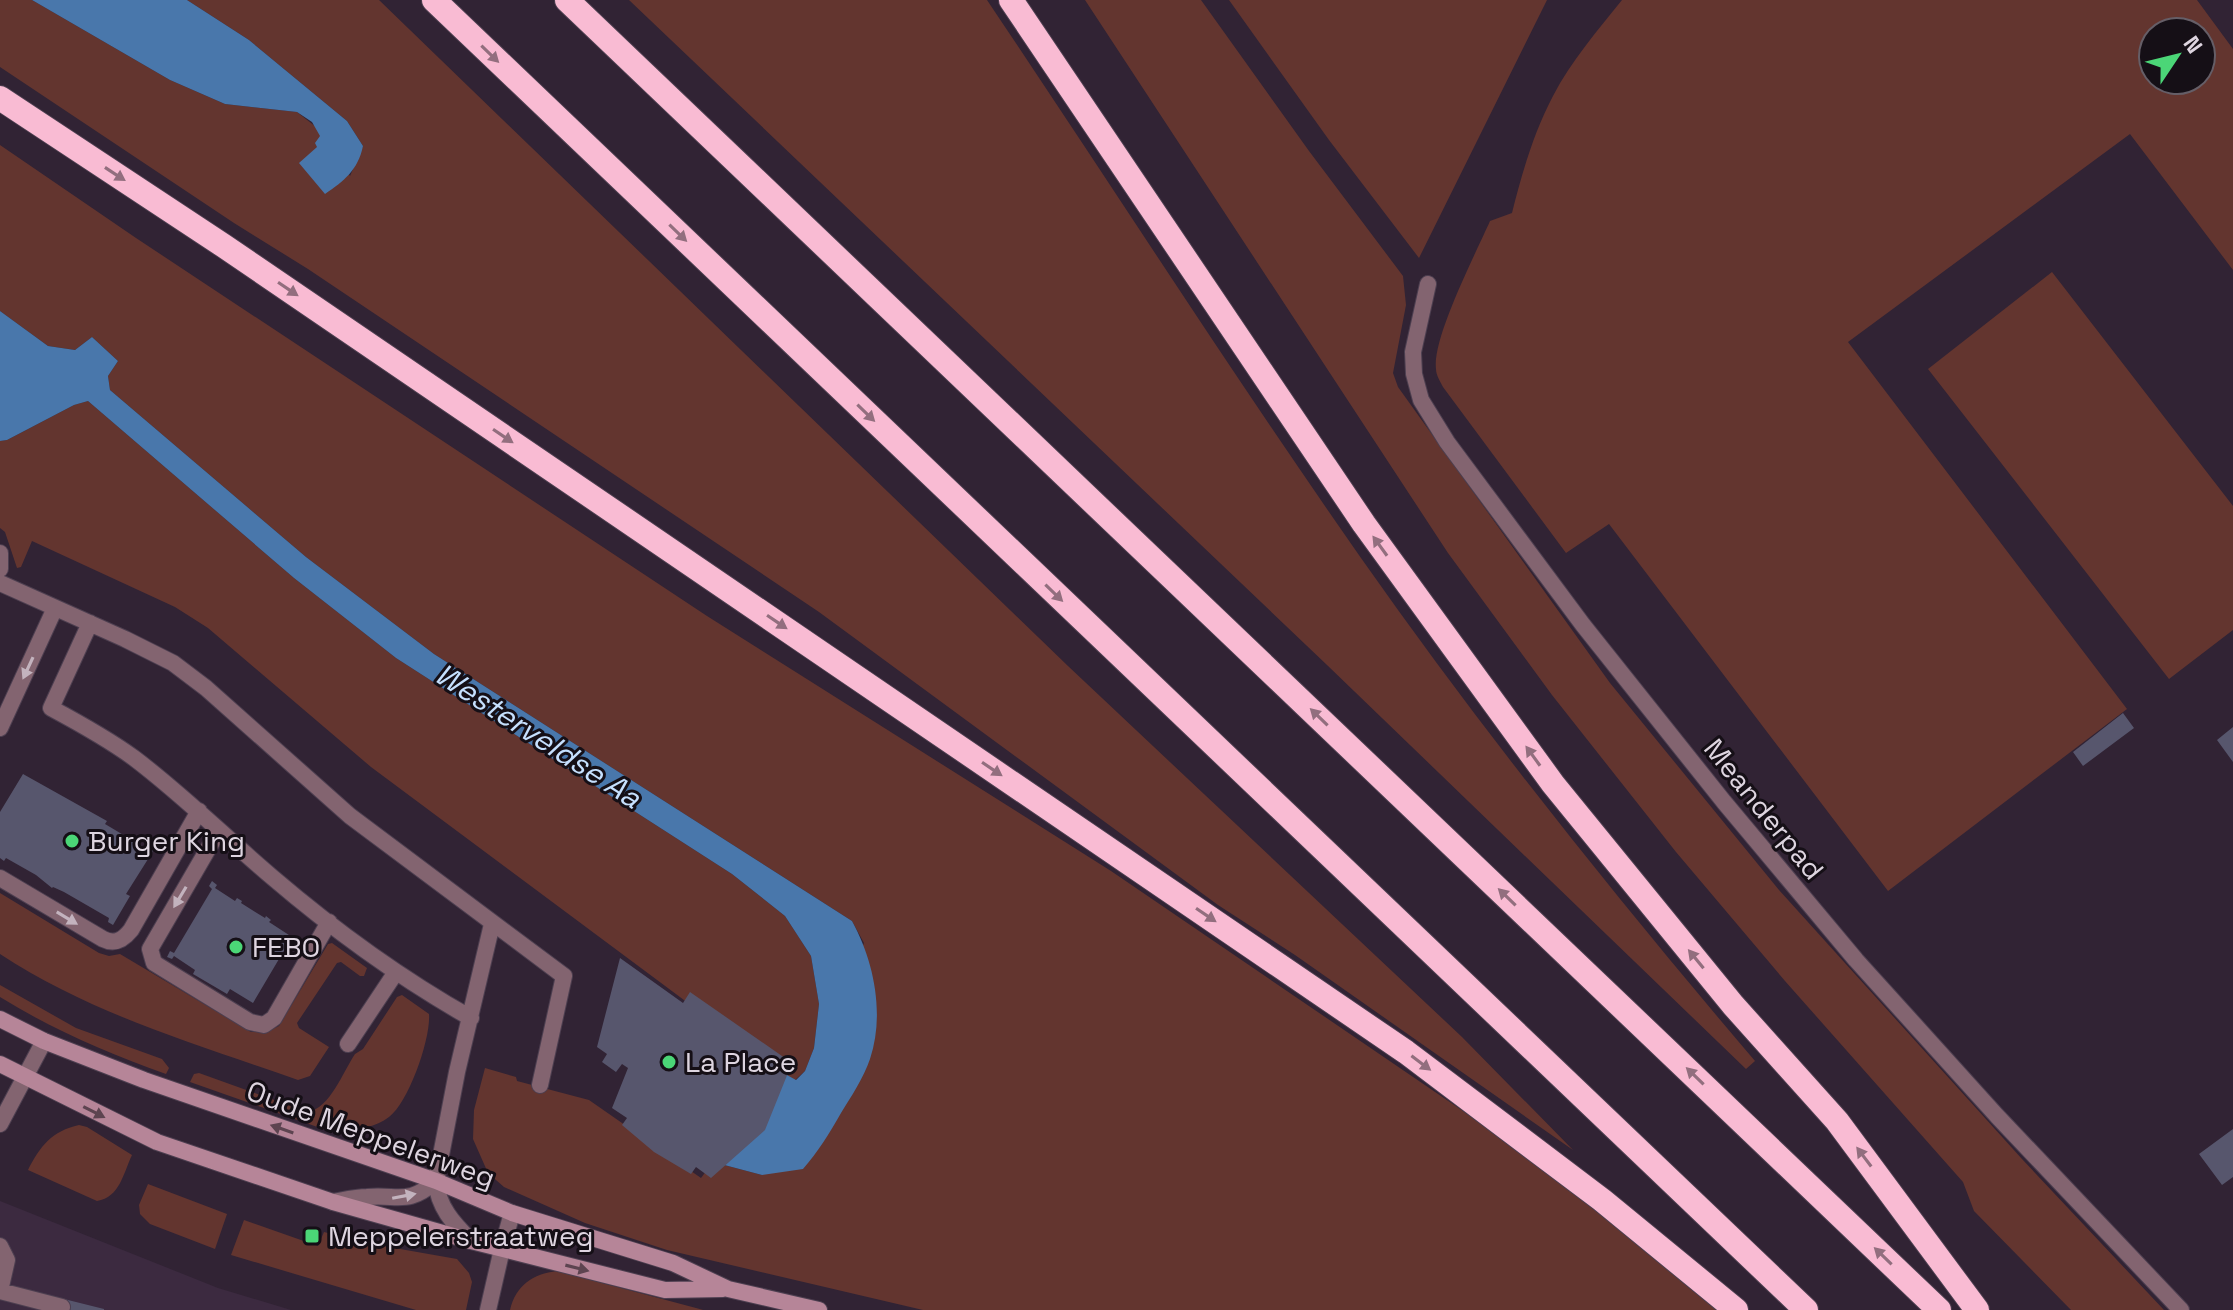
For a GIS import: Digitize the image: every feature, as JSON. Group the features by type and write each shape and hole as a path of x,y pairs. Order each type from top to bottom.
{"highway":[{"path":"434,0 1806,1310"},
{"path":"567,0 1939,1310"},
{"path":"1011,0 1364,524 1553,784 1733,1005 1837,1121 1977,1310"},
{"path":"0,98 224,246 1406,1052 1602,1200 1736,1310"}],"main road":[{"name":"Oude Meppelerweg","path":"0,1019 44,1041 144,1080 436,1181 512,1213 673,1263 728,1289 819,1310"},
{"name":"Oude Meppelerweg","path":"0,1064 157,1142 333,1202 665,1290 728,1289"}],"street":[{"name":"Meanderpad","path":"1428,284 1413,352 1414,374 1421,400 1447,442 1583,625 1724,802 1856,960 1997,1116 2181,1310"},
{"path":"0,553 0,569"},
{"path":"0,583 173,663 350,816 564,976 540,1085"},
{"path":"0,728 55,608"},
{"path":"90,623 51,708 122,750 329,922 396,972 471,1018"},
{"path":"0,878 103,939 110,942 122,940 131,930 199,811"},
{"path":"219,830 150,949 154,963 250,1022 264,1025 274,1018 329,922"},
{"path":"471,1241 444,1210 436,1181 492,924"},
{"path":"348,1044 396,972"},
{"path":"0,1124 44,1041"},
{"path":"333,1202 369,1196 405,1198 436,1181"},
{"path":"488,1310 512,1213"},
{"path":"0,1246 7,1260 0,1292 62,1307"}],"shaded area":[{"path":"0,0 32,0 170,80 225,104 297,112 316,127 350,176 363,146 347,121 249,40 187,0 379,0 1068,666 1462,1037 1573,1150 1295,955 1218,905 819,612 308,269 0,67"},
{"path":"629,0 987,0 1266,420 1455,688 1552,814 1755,1061 1746,1069"},
{"path":"1085,0 1201,0 1403,276 1406,305 1393,373 1398,387 1610,683 1779,890 2022,1159 2164,1310 2071,1310 1974,1211 1963,1182 1785,981 1676,852 1552,695 1448,553"},
{"path":"1229,0 1547,0 1419,258 1329,140"},
{"path":"1622,0 2197,0 2209,16 2137,16 2137,96 2217,96 2217,27 2233,49 2233,270 2130,134 1848,342 2127,709 1888,891 1609,524 1566,553 1443,387 1437,374 1441,337 1466,274 1490,221 1512,213 1540,124 1576,58"},
{"path":"0,145 707,616 1111,871 1526,1154 1719,1310 923,1310 667,1250 585,1223 504,1187 488,1173 473,1139 474,1110 485,1068 516,1077 517,1081 589,1100 701,1178 713,1162 762,1175 864,943 852,921 434,654 306,557 110,390 108,376 118,361 92,337 75,350 48,346 0,311"},
{"path":"2052,272 2233,506 2233,630 2169,679 1928,369"},
{"path":"88,401 294,578 396,658 732,874 785,916 811,956 819,1004 814,1048 805,1071 795,1080 778,1070 371,767 208,628 175,607 32,541 21,567 17,568 5,532 0,528 0,441"},
{"path":"0,893 99,953 109,956 120,954 251,1032 266,1032 279,1026 328,944 332,943 367,968 364,976 360,976 341,962 337,963 297,1023 299,1028 329,1047 310,1076 298,1080 107,1011 0,954"},
{"path":"0,985 76,1028 162,1059 169,1068 166,1074 40,1020 0,997"},
{"path":"402,995 429,1014 429,1025 411,1084 397,1109 382,1122 349,1130 323,1129 190,1082 194,1074 199,1073 308,1112 316,1109 329,1097 355,1054 363,1049 397,997"},
{"path":"79,1125 132,1155 116,1190 105,1199 97,1201 28,1170 48,1141 61,1131"},
{"path":"148,1184 227,1214 215,1249 150,1224 140,1214 139,1205"},
{"path":"0,1201 218,1288 291,1310 0,1310"},
{"path":"244,1220 318,1246 324,1232 366,1243 457,1259 469,1273 472,1282 466,1310 416,1310 231,1255"},
{"path":"557,1271 703,1310 510,1310 516,1294 527,1282"}],"water":[{"path":"32,0 187,0 249,40 347,121 363,146 358,162 344,179 325,194 299,163 317,147 315,143 320,136 312,122 297,112 225,104 170,80"},
{"name":"Westerveldse Aa","path":"0,311 48,346 75,350 92,337 118,361 108,376 110,390 306,557 434,654 852,921 866,953 875,988 877,1024 874,1042 857,1087 803,1169 762,1175 713,1162 778,1070 796,1080 805,1071 814,1048 819,1004 811,956 785,916 732,874 396,658 294,578 88,401 0,441"}],"building":[{"path":"2123,713 2134,728 2083,766 2073,752"},
{"path":"2233,727 2233,762 2217,740"},
{"path":"23,774 107,821 105,824 147,849 150,845 155,848 126,894 130,896 113,925 108,922 109,918 52,888 6,858 4,861 0,858 0,812"},
{"path":"212,881 217,885 215,888 266,916 271,920 269,922 292,937 253,1003 230,989 227,994 193,974 195,970 174,956 172,959 167,957 170,951 174,953 212,889 209,886"},
{"path":"620,958 683,1003 690,992 792,1063 765,1130 711,1178 696,1167 691,1174 654,1152 622,1125 627,1118 612,1108 628,1068 622,1064 616,1072 602,1062 607,1054 597,1047"},
{"path":"2233,1129 2233,1177 2222,1185 2199,1154"},
{"path":"64,1299 104,1309 104,1310 62,1310"}],"place":[{"name":"Burger King","path":"72,841"},
{"name":"FEBO","path":"236,947"},
{"name":"La Place","path":"669,1062"},
{"name":"Meppelerstraatweg","path":"312,1236"}]}
